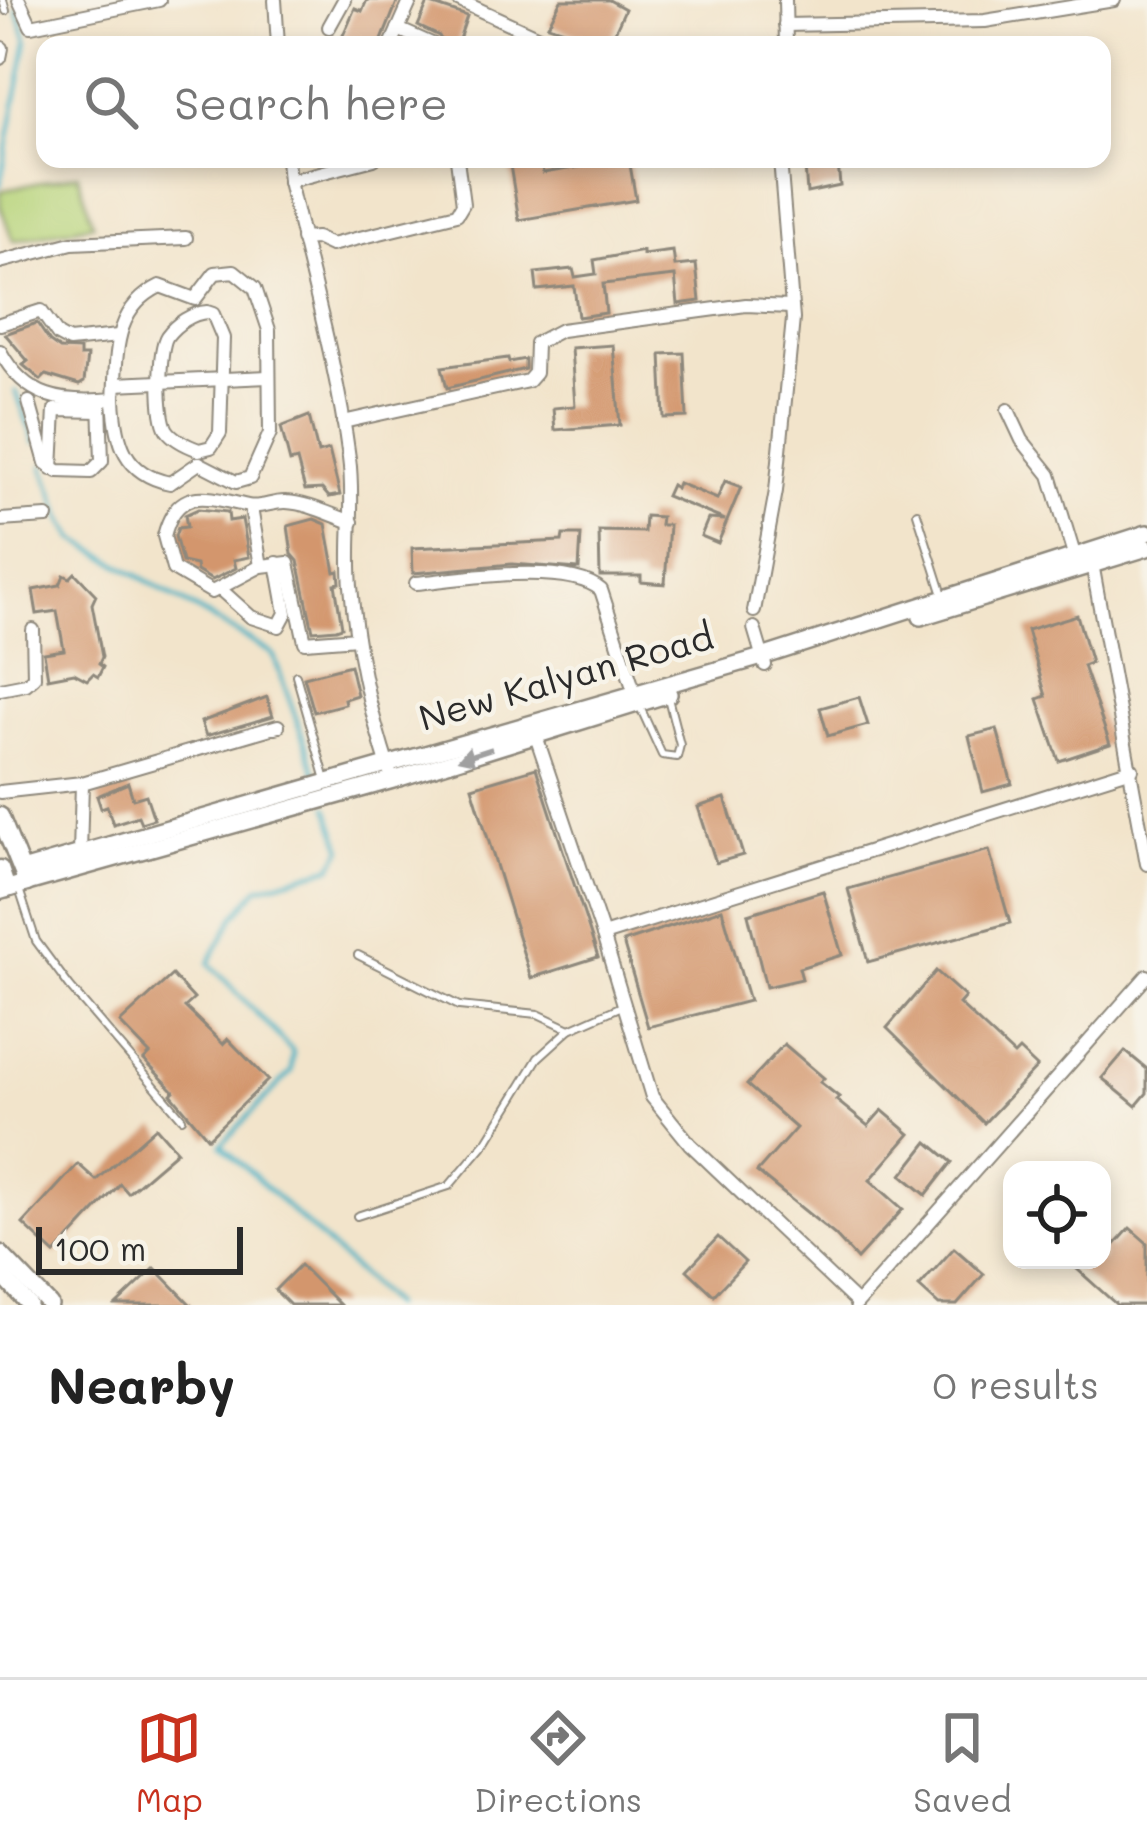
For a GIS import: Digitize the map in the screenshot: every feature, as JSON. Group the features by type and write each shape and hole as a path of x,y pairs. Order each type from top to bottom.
{"main road":[{"path":"0,816 10,880"}],"street":[{"path":"19,0 31,26 159,0"},
{"path":"274,0 277,36"},
{"path":"329,27 344,0"},
{"path":"403,36 411,0"},
{"path":"458,0 536,36"},
{"path":"785,0 786,36"},
{"path":"785,25 985,21 1114,0"},
{"path":"288,168 344,422 352,522 350,582 357,638 393,780"},
{"path":"289,182 341,168"},
{"path":"302,239 316,238 331,245 457,214 464,205 459,168"},
{"path":"754,611 776,491 791,307 781,168"},
{"path":"0,262 72,243 186,238"},
{"path":"234,271 256,288 268,331 268,377 270,433 250,478 236,482 166,429 160,413 166,337 195,306 215,273 234,271"},
{"path":"52,469 91,472 101,466 104,404 115,384 118,337 133,305 160,286 213,314 223,329 220,433 170,483 154,480 130,464 104,404"},
{"path":"344,422 532,380 536,344 561,330 725,307 791,307"},
{"path":"0,324 40,311 58,335 69,340 118,337"},
{"path":"0,351 13,375 36,390 104,404"},
{"path":"115,384 268,377"},
{"path":"29,401 52,469"},
{"path":"52,469 55,410 104,404"},
{"path":"1007,410 1022,440 1050,475 1083,560 1132,769 1147,864"},
{"path":"352,522 286,502 251,508 227,499 189,499 179,504 165,528 167,558 173,569 204,590 221,590 261,566 290,566 305,642 357,638"},
{"path":"251,508 261,566"},
{"path":"0,520 47,517"},
{"path":"1083,560 1147,533"},
{"path":"1083,560 1147,548"},
{"name":"New Kalyan Road","path":"10,880 80,854 166,837 386,762 533,728 1083,560"},
{"path":"221,590 251,617 279,626 286,613 277,563"},
{"path":"416,584 484,576 560,576 591,582 601,590 636,698"},
{"path":"754,628 763,661"},
{"path":"0,689 26,684 34,677 33,630"},
{"name":"New Kalyan Road","path":"636,698 667,694 763,661"},
{"path":"0,792 82,783 278,726"},
{"path":"533,728 652,1097 690,1144 856,1304 1147,976"},
{"name":"New Kalyan Road","path":"10,880 393,780 533,728"},
{"path":"602,934 1132,769"},
{"path":"80,854 82,783"},
{"path":"0,1253 50,1305"},
{"path":"0,1273 29,1305"}],"lane":[{"path":"3,0 6,11"},
{"path":"917,513 946,604"},
{"path":"296,675 326,780"},
{"path":"636,698 662,755 676,757 680,745 667,694"},
{"path":"10,880 36,941 182,1118"},
{"path":"358,955 459,1006 538,1014 570,1029"},
{"path":"357,1216 449,1186 488,1141 538,1058 570,1029 622,1006"}],"green space":[{"path":"78,174 93,224 13,241 0,191"}],"building":[{"path":"367,0 398,0 384,36 343,36 355,8 362,11"},
{"path":"561,0 609,0 625,9 613,36 582,36 548,25"},
{"path":"428,3 467,16 460,36 439,36 418,26"},
{"path":"510,168 542,168 543,173 631,168 636,200 519,220"},
{"path":"805,168 838,168 840,186 807,193"},
{"path":"643,251 643,255 673,251 675,266 696,264 700,301 678,304 675,276 603,284 606,313 578,317 574,286 537,290 535,273 573,269 575,277 596,274 594,260"},
{"path":"37,323 60,349 80,350 80,356 87,356 84,382 79,385 46,375 41,380 23,365 28,361 5,334"},
{"path":"613,345 620,425 555,430 553,408 575,406 571,348"},
{"path":"684,353 687,417 664,418 661,354"},
{"path":"508,358 509,362 525,359 525,369 447,388 442,367"},
{"path":"309,416 318,453 329,450 340,495 305,490 297,460 290,462 281,427"},
{"path":"725,481 741,487 718,543 701,536 708,519 725,520 666,496 671,485 676,488 678,483 717,499"},
{"path":"198,509 228,512 229,521 242,519 249,557 234,560 236,568 212,580 197,571 196,565 182,562 175,536 178,528 187,527 185,515"},
{"path":"645,516 661,517 660,525 669,525 665,584 641,582 641,576 600,576 599,531 644,532"},
{"path":"314,519 326,524 335,572 339,571 340,583 335,584 342,627 336,629 313,631 298,561 292,554 288,526"},
{"path":"563,535 581,535 579,569 512,564 413,573 412,548 562,541"},
{"path":"75,573 96,595 92,604 103,667 98,677 93,674 87,680 74,673 48,678 44,653 64,650 57,611 37,614 33,590 60,585 64,575 70,578"},
{"path":"1077,615 1091,663 1083,666 1110,744 1059,761 1038,699 1046,696 1027,630"},
{"path":"350,665 357,695 344,699 345,704 314,712 304,677"},
{"path":"267,697 273,716 206,736 201,722"},
{"path":"859,697 868,725 828,736 820,708"},
{"path":"997,729 1012,784 983,792 969,736"},
{"path":"536,768 598,957 531,978 472,787"},
{"path":"128,783 133,799 146,795 154,819 141,823 138,816 113,824 107,806 101,808 97,796"},
{"path":"725,798 743,855 716,863 698,807"},
{"path":"989,850 1010,923 868,962 848,889"},
{"path":"823,891 842,955 799,968 802,979 766,987 748,914"},
{"path":"722,909 749,1001 648,1027 623,942"},
{"path":"936,971 965,997 959,1004 1014,1055 1019,1050 1037,1067 984,1123 887,1028"},
{"path":"172,975 194,999 185,1007 223,1044 228,1039 268,1080 208,1138 144,1060 150,1054 120,1023"},
{"path":"784,1044 824,1078 820,1082 839,1097 836,1100 868,1126 882,1110 910,1134 870,1180 903,1209 857,1259 835,1235 757,1172 796,1128 747,1085"},
{"path":"1125,1051 1147,1069 1147,1093 1136,1106 1102,1078"},
{"path":"156,1127 177,1151 128,1193 120,1184 55,1254 23,1224 78,1164 96,1180"},
{"path":"928,1142 952,1162 926,1195 902,1175"},
{"path":"1130,1228 1147,1243 1147,1305 1117,1305 1077,1269 1111,1269 1111,1249"},
{"path":"718,1237 745,1262 714,1295 687,1270"},
{"path":"954,1248 984,1274 957,1305 939,1305 919,1287"},
{"path":"300,1265 340,1305 290,1305 275,1290"},
{"path":"155,1268 191,1305 116,1305"}],"waterway":[{"path":"0,185 27,41 17,9"},
{"path":"16,391 35,443"},
{"path":"43,465 75,539 273,654 316,774"},
{"path":"328,807 343,849 331,867 258,888 234,917 209,963 293,1052 291,1072 221,1145 392,1305"}]}
